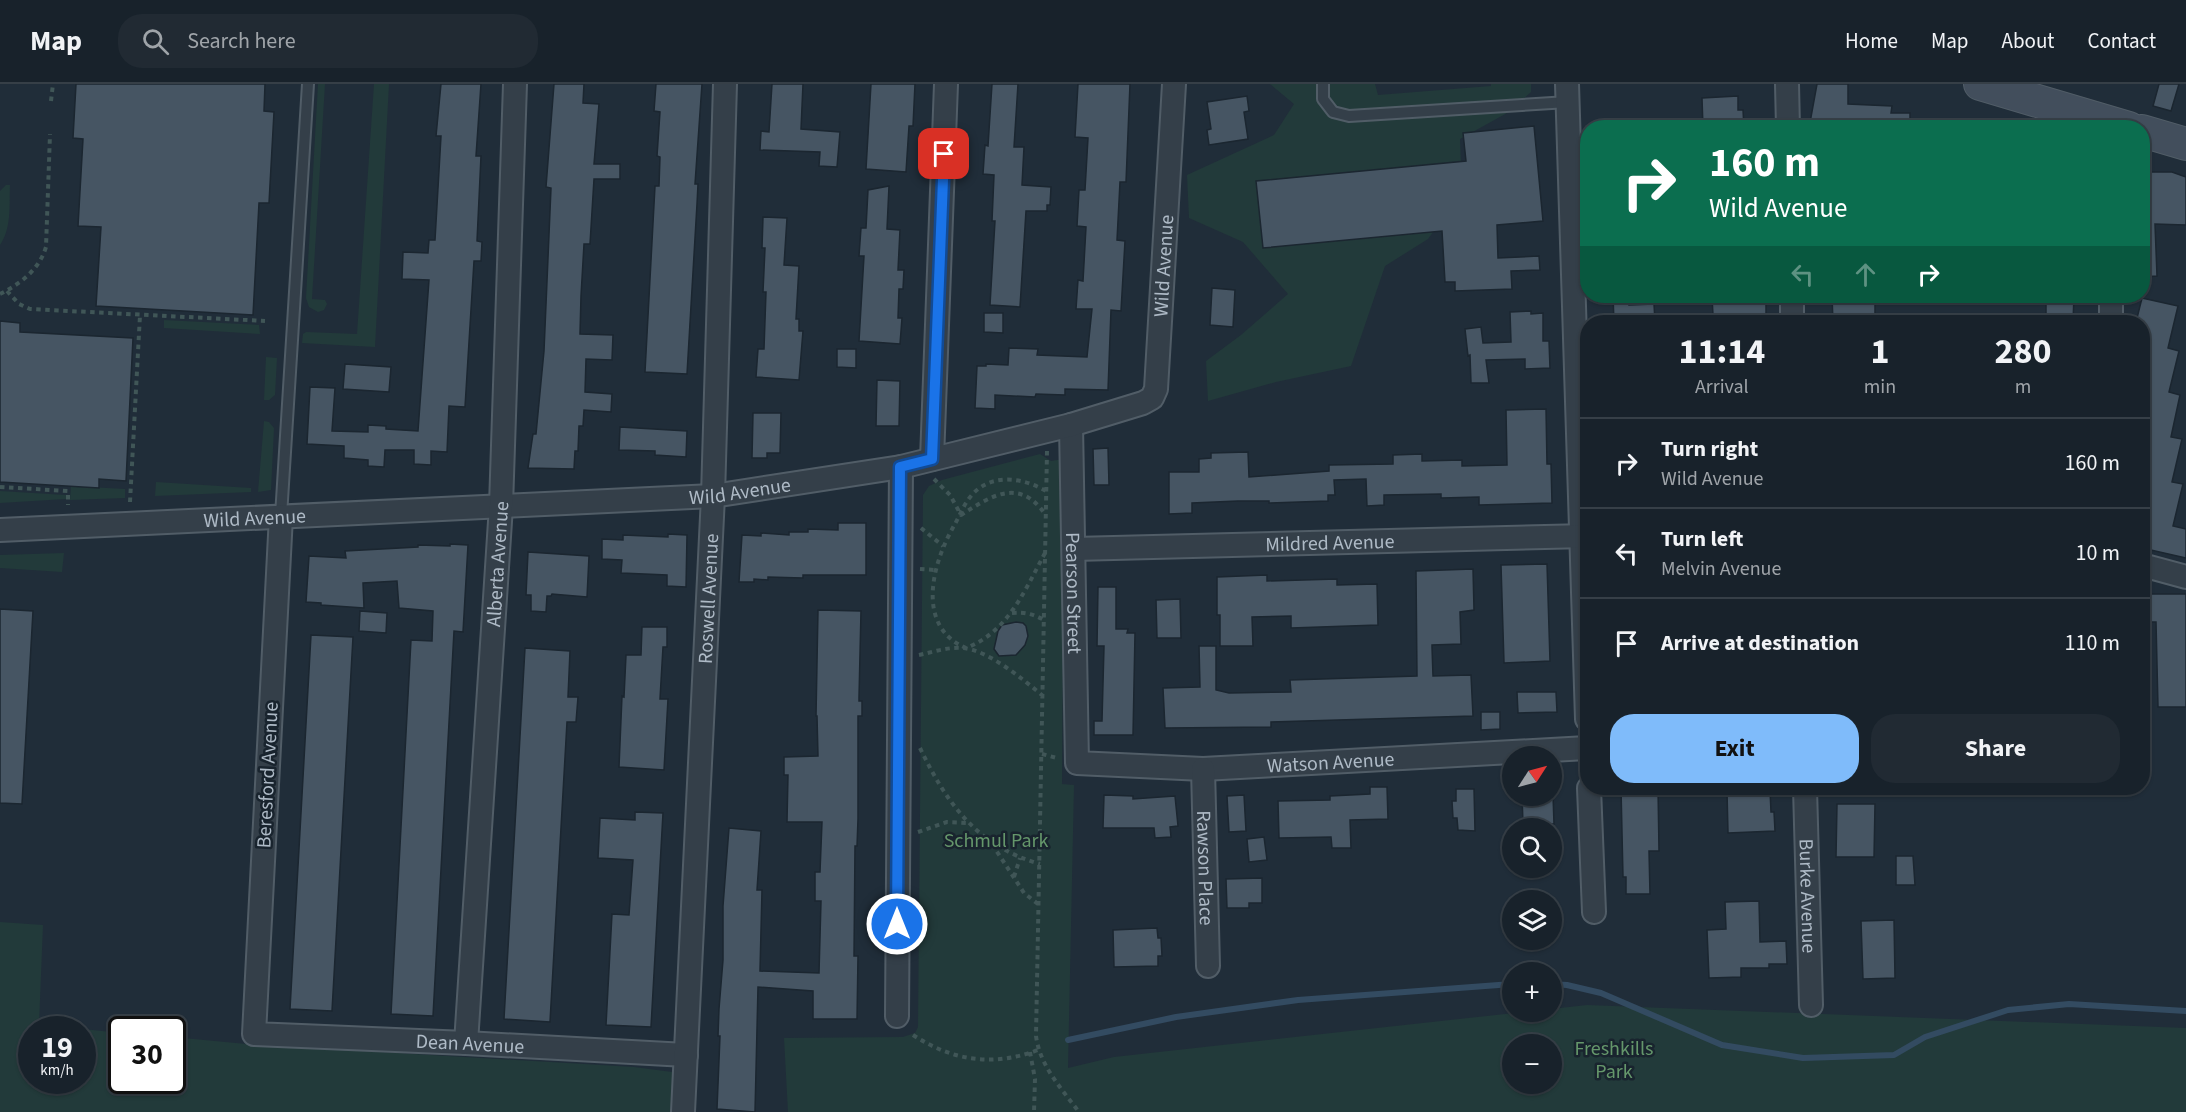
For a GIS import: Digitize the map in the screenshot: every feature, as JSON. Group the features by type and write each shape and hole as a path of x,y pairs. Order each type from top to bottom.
{"main road":[{"path":"1980,84 2097,120"},
{"path":"2150,133 2185,141"}],"street":[{"name":"Alberta Avenue","path":"466,1043 501,506 515,84"},
{"name":"Roswell Avenue","path":"683,1112 712,496 725,84"},
{"path":"933,468 946,84"},
{"name":"Wild Avenue","path":"0,530 712,496 900,467 933,468 1143,404 1155,394 1174,84"},
{"path":"1786,84 1788,120"},
{"path":"1568,93 1580,406"},
{"name":"Pearson Street","path":"1070,761 1074,549 1071,425"},
{"path":"897,1016 900,467"},
{"name":"Beresford Avenue","path":"254,1034 281,516"},
{"name":"Mildred Avenue","path":"1074,549 1580,536"},
{"path":"2150,567 2186,577"},
{"name":"Watson Avenue","path":"1070,761 1203,769 1580,748"},
{"name":"Rawson Place","path":"1203,769 1208,966"},
{"path":"1589,795 1594,912"},
{"name":"Burke Avenue","path":"1805,795 1811,1005"},
{"name":"Dean Avenue","path":"254,1034 686,1055"}],"lane":[{"path":"281,516 308,84"},
{"path":"1323,84 1323,99 1333,112 1349,116 1568,93"}],"path":[{"path":"51,100 53,84"},
{"path":"0,294 26,277 37,266 46,248 50,134"},
{"path":"7,291 24,308 265,321"},
{"path":"130,502 140,315"},
{"path":"1047,449 1036,1023 1038,1050 1046,1066 1079,1112"},
{"path":"933,468 961,515"},
{"path":"1042,696 1027,682 984,654 959,645 941,629 932,601 935,570 943,546 966,502 978,489 1000,480 1024,481 1046,491"},
{"path":"0,487 68,491 68,505"},
{"path":"961,515 988,498 1010,493 1031,499 1046,514"},
{"path":"920,527 943,546"},
{"path":"919,655 947,648 966,648 984,639 1011,613 1045,552"},
{"path":"920,568 935,570"},
{"path":"926,602 932,601"},
{"path":"1011,613 1032,614 1044,620"},
{"path":"918,744 953,806 968,823 1006,852 1040,864"},
{"path":"1042,754 1070,761"},
{"path":"917,832 947,822 968,823"},
{"path":"990,841 1027,897 1039,904"},
{"path":"1014,877 1020,858"},
{"path":"913,1035 944,1052 960,1057 996,1059 1038,1050"},
{"path":"1030,1052 1035,1079 1034,1112"}],"green space":[{"path":"318,84 325,84 312,299 325,300 327,304 324,310 318,312 309,307 306,298"},
{"path":"374,84 389,84 375,347 302,343 303,334 306,332 357,334"},
{"path":"1270,84 1375,84 1378,95 1491,86 1491,84 1531,84 1531,92 1507,113 1460,139 1462,192 1428,239 1385,266 1351,366 1276,382 1208,401 1206,361 1241,335 1288,294 1243,242 1189,218 1187,175 1274,135 1294,104"},
{"path":"6,185 10,185 9,216 0,245 0,191"},
{"path":"164,320 259,325 260,334 164,328"},
{"path":"266,357 277,358 275,395 269,400 264,400"},
{"path":"264,421 269,422 274,428 271,490 258,492"},
{"path":"1040,454 1051,461 1064,459 1062,784 1074,785 1068,1068 1114,1057 1502,1014 1502,1022 1562,1022 1562,1008 1587,1005 2186,1028 2186,1112 788,1112 784,1038 903,1037 915,1033 918,1027 923,495 929,486 942,480"},
{"path":"156,482 251,488 251,492 155,496"},
{"path":"71,486 125,489 125,498 70,500"},
{"path":"0,491 66,495 66,499 0,503"},
{"path":"64,553 62,572 0,568 0,555"},
{"path":"0,922 43,925 39,1016 18,1016 18,1094 96,1094 96,1030 108,1032 108,1094 186,1094 186,1038 246,1044 634,1067 672,1072 680,1089 679,1112 0,1112"}],"building":[{"path":"76,84 265,84 264,111 274,112 269,203 259,203 253,315 96,306 101,227 78,226 83,139 73,138"},
{"path":"441,84 481,84 476,156 481,156 477,241 482,242 481,261 474,261 465,407 449,406 447,452 431,451 431,465 414,464 414,450 385,450 384,467 368,466 368,460 344,458 344,446 307,444 310,387 335,388 332,431 368,432 368,425 386,426 386,429 418,431 429,280 402,279 403,252 428,253 429,240 435,240 441,136 436,136"},
{"path":"554,84 584,84 583,103 599,104 594,164 620,164 620,179 594,179 590,244 584,244 581,296 580,334 613,335 612,360 586,359 585,392 612,394 611,412 584,410 583,426 579,426 578,451 575,451 574,469 528,468 533,434 536,434 544,351 551,188 546,187"},
{"path":"656,84 702,84 695,184 698,184 687,374 645,372 655,186 659,186 660,157 657,156 660,112 654,111"},
{"path":"772,84 803,84 801,129 840,132 837,167 819,166 820,152 760,150 761,131 769,132"},
{"path":"871,84 915,84 913,126 909,126 906,172 866,169"},
{"path":"992,84 1018,84 1014,147 1024,147 1022,185 1051,187 1050,205 1047,205 1047,211 1026,211 1020,307 990,305 995,221 992,221 994,175 983,174 985,145 988,146"},
{"path":"1078,84 1130,84 1126,182 1120,182 1117,240 1125,241 1121,311 1111,310 1108,390 1065,389 1065,395 1036,394 1035,397 995,395 995,409 975,408 977,366 1008,365 1009,348 1038,349 1037,355 1087,357 1092,309 1076,309 1078,280 1083,281 1086,227 1077,226 1079,190 1085,190 1088,138 1075,137"},
{"path":"1817,84 1848,84 1848,104 1892,106 1891,113 1910,113 1910,120 1810,120"},
{"path":"2159,84 2179,84 2171,111 2153,106"},
{"path":"1247,96 1249,111 1244,112 1248,139 1209,145 1207,130 1211,129 1207,102"},
{"path":"1738,96 1738,110 1743,110 1744,120 1703,120 1702,98"},
{"path":"1534,126 1543,221 1497,225 1498,258 1539,256 1540,270 1511,271 1512,289 1455,291 1455,282 1445,282 1442,231 1263,248 1256,181 1466,161 1463,133"},
{"path":"2150,172 2172,172 2186,177 2186,225 2155,224 2157,276 2150,276"},
{"path":"889,186 887,229 900,230 898,270 904,270 903,289 899,289 898,318 902,318 900,344 859,341 864,256 859,256 861,228 866,228 868,190"},
{"path":"763,217 787,218 784,265 799,266 796,319 799,319 799,331 803,331 799,380 756,377 758,349 764,349 766,292 763,292 765,248 762,248"},
{"path":"1212,288 1235,290 1233,327 1210,325"},
{"path":"2150,300 2178,306 2168,348 2179,351 2169,392 2180,395 2171,437 2182,439 2172,482 2183,484 2173,526 2186,529 2186,558 2150,550 2150,315 2138,315 2141,303 2150,303"},
{"path":"1613,303 1654,304 1655,315 1614,315"},
{"path":"1712,303 1766,303 1766,314 1713,315"},
{"path":"1832,303 1875,303 1875,315 1833,315"},
{"path":"2046,303 2074,303 2073,315 2046,315"},
{"path":"1531,311 1531,314 1543,313 1543,341 1549,341 1550,368 1525,369 1525,359 1486,360 1489,383 1471,383 1470,355 1468,356 1465,329 1481,327 1483,343 1511,342 1510,312"},
{"path":"984,313 1003,313 1003,333 984,332"},
{"path":"0,321 20,323 20,332 133,338 126,481 99,479 99,488 0,482"},
{"path":"837,349 856,349 856,368 837,367"},
{"path":"345,364 391,367 389,392 343,389"},
{"path":"877,380 900,381 899,426 876,426"},
{"path":"1546,409 1547,464 1551,464 1552,503 1479,505 1479,497 1441,498 1441,494 1384,495 1384,505 1367,506 1366,479 1334,480 1335,495 1328,495 1328,501 1192,503 1192,513 1169,514 1169,472 1199,472 1199,459 1211,458 1211,453 1248,452 1249,477 1329,471 1329,465 1393,464 1393,455 1422,454 1422,461 1462,460 1462,466 1507,465 1506,410"},
{"path":"753,413 781,413 780,453 767,453 767,458 752,458"},
{"path":"620,427 687,431 686,457 655,455 655,451 619,450"},
{"path":"1108,448 1109,485 1094,485 1093,449"},
{"path":"838,523 866,523 866,575 803,575 803,578 768,577 768,580 754,579 754,582 739,582 742,535 761,536 761,533 789,535 789,532 808,532 808,529 838,530"},
{"path":"668,534 687,535 686,587 667,586 667,575 621,573 622,560 602,559 602,539 623,540 623,535 668,537"},
{"path":"450,544 468,545 463,632 454,631 433,1016 391,1014 411,640 432,641 433,611 399,608 397,581 363,583 364,608 306,602 309,556 346,558 345,551 418,547 418,545 450,546"},
{"path":"528,552 589,556 587,597 552,594 547,596 546,612 531,611 531,595 526,595"},
{"path":"1547,564 1550,661 1504,663 1501,565"},
{"path":"1473,569 1474,610 1460,612 1461,644 1432,645 1432,647 1433,676 1471,675 1473,716 1271,722 1271,727 1165,728 1163,688 1200,687 1199,646 1216,646 1216,690 1229,693 1291,692 1290,680 1417,676 1416,571"},
{"path":"1267,575 1267,581 1337,579 1337,585 1377,584 1378,625 1291,628 1291,616 1252,617 1253,646 1220,646 1217,577"},
{"path":"1098,587 1116,587 1116,629 1128,629 1127,633 1135,633 1133,735 1094,735 1094,721 1102,721 1104,646 1097,646"},
{"path":"2150,594 2186,594 2186,707 2158,707 2156,622 2150,622"},
{"path":"1180,599 1181,638 1157,638 1156,600"},
{"path":"0,609 33,611 22,804 0,803"},
{"path":"818,610 861,611 859,701 862,701 862,716 858,716 858,819 857,846 855,846 854,956 858,956 857,1019 813,1019 813,991 758,987 755,1112 717,1109 723,906 729,828 761,831 757,890 762,890 760,971 819,973 821,901 815,901 815,872 820,872 822,822 787,822 788,775 784,775 784,757 818,756 816,716"},
{"path":"360,611 387,613 386,633 359,631"},
{"path":"1016,622 1026,626 1028,636 1025,645 1016,655 999,656 994,649 998,631 1002,625"},
{"path":"642,627 667,627 667,647 663,647 660,699 668,699 664,770 619,767 626,655 641,655"},
{"path":"311,635 353,637 332,1011 290,1009"},
{"path":"525,648 570,651 568,697 578,697 576,722 567,722 550,1022 504,1019"},
{"path":"1517,692 1556,692 1557,712 1518,713"},
{"path":"1481,712 1500,712 1500,729 1481,730"},
{"path":"1370,787 1387,787 1388,819 1350,820 1351,848 1332,848 1331,837 1279,838 1278,801 1330,800 1330,796 1370,794"},
{"path":"1456,789 1474,789 1475,831 1458,830 1457,818 1453,818 1452,801 1456,801"},
{"path":"1104,795 1133,796 1133,799 1175,796 1178,826 1170,827 1171,837 1155,838 1154,828 1103,828"},
{"path":"1244,795 1246,831 1229,832 1227,796"},
{"path":"1621,795 1658,795 1659,851 1649,851 1650,894 1626,894 1626,877 1623,877"},
{"path":"1727,795 1770,795 1775,831 1728,833"},
{"path":"1837,804 1875,804 1874,857 1836,857"},
{"path":"1522,806 1553,806 1554,818 1523,818"},
{"path":"635,812 663,813 651,1027 606,1025 612,914 629,915 633,860 598,858 600,818 635,820"},
{"path":"1264,837 1267,860 1249,862 1247,839"},
{"path":"1896,856 1913,856 1915,885 1896,885"},
{"path":"1262,878 1262,903 1249,903 1249,908 1227,908 1226,879"},
{"path":"1759,901 1760,942 1786,941 1787,964 1769,964 1769,968 1741,968 1741,977 1709,978 1707,930 1726,929 1725,902"},
{"path":"1894,920 1895,978 1863,979 1861,921"},
{"path":"1157,928 1158,938 1161,938 1162,956 1158,956 1158,966 1114,967 1113,930"}],"waterway":[{"path":"1068,1040 1176,1017 1298,1000 1502,985"},
{"path":"1562,985 1601,993 1722,1045 1803,1058 1894,1055 1925,1037 2008,1010 2069,1004 2186,1011"}],"route":[{"path":"897,924 900,467 932,459 944,154"}],"park label":[{"name":"Schmul Park","path":"996,840"},
{"name":"Freshkills Park","path":"1614,1060"}]}
